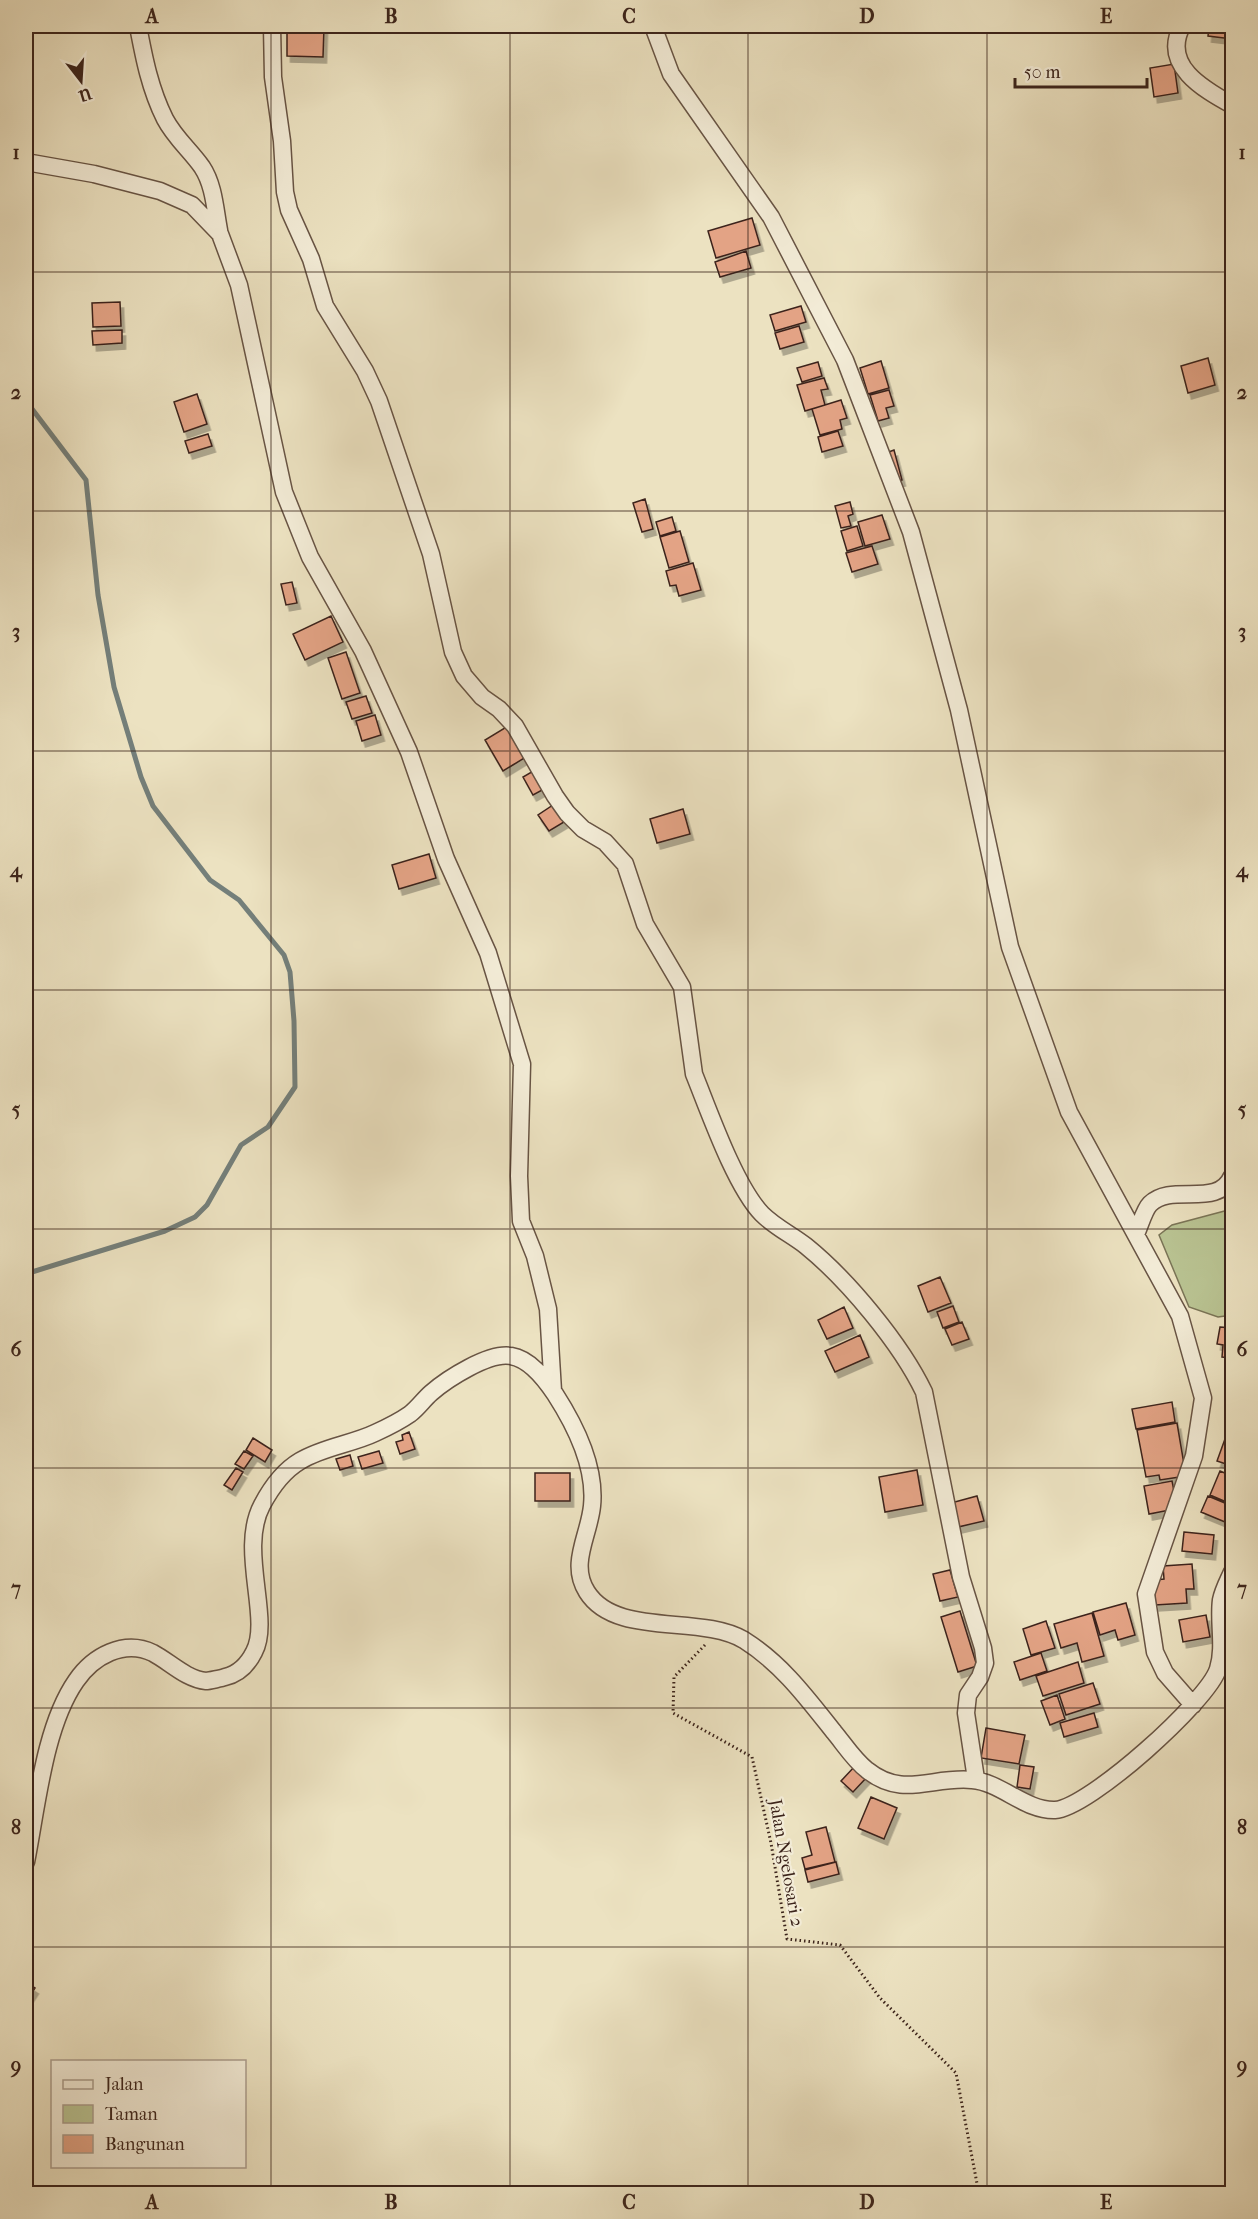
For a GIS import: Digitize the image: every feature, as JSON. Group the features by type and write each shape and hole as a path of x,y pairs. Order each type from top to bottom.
{"street":[{"path":"138,26 149,83 166,120 183,147 202,168 212,190 220,234 239,285 284,492 310,558 363,651 409,752 446,859 488,953 522,1064 519,1176 521,1221 535,1256 548,1309 553,1391"},
{"path":"272,26 273,77 282,141 285,192 289,210 312,259 326,306 365,371 379,401 431,554 453,652 464,676 482,697 499,709 515,726 567,813 583,829 605,842 625,864 645,924 682,987 694,1074 725,1150 761,1213 805,1246 847,1287 912,1368 924,1392 962,1577 983,1648 985,1663 980,1677 968,1695 966,1713 976,1779"},
{"path":"653,26 671,74 771,217 845,360 911,532 959,710 1010,947 1069,1112 1180,1316 1203,1398 1194,1456 1146,1594 1155,1652 1165,1673 1192,1705"},
{"path":"1182,26 1177,35 1176,53 1186,73 1203,89 1233,105"},
{"path":"26,162 94,174 160,190 192,205 220,234"},
{"path":"1136,1234 1150,1204 1163,1197 1218,1191 1229,1183 1233,1176"},
{"path":"26,1862 54,1725 77,1680 99,1657 119,1649 133,1648 150,1651 180,1671 204,1681 235,1674 249,1660 258,1646 259,1629 252,1559 257,1513 272,1486 300,1461 372,1435 411,1413 436,1389 486,1359 510,1355 533,1366 553,1391 587,1460 592,1503 577,1568 588,1594 612,1613 641,1621 697,1625 740,1637 781,1666 864,1768 888,1784 908,1786 976,1779 1039,1808 1060,1810 1084,1799 1120,1774 1192,1705 1218,1672 1221,1596 1233,1572"}],"path":[{"name":"Jalan Ngelosari 2","path":"713,1643 704,1645 674,1677 673,1713 752,1757 771,1843 787,1939 840,1946 880,1998 956,2073 979,2193"}],"green space":[{"path":"1232,1209 1232,1315 1218,1317 1189,1307 1159,1235 1172,1225"}],"building":[{"path":"1209,26 1232,26 1232,39 1208,36"},
{"path":"287,27 324,27 323,57 287,56"},
{"path":"1174,64 1178,93 1154,97 1150,68"},
{"path":"752,218 760,245 716,258 708,231"},
{"path":"746,251 751,268 720,277 715,262"},
{"path":"120,302 121,326 93,327 92,303"},
{"path":"801,306 806,322 775,331 770,315"},
{"path":"799,326 804,342 780,349 775,333"},
{"path":"122,330 122,343 93,345 92,331"},
{"path":"1208,358 1215,385 1188,393 1181,366"},
{"path":"881,361 889,388 868,394 860,368"},
{"path":"818,362 822,376 802,382 797,368"},
{"path":"824,378 828,389 821,390 825,405 805,411 797,385"},
{"path":"889,390 894,406 886,408 889,418 878,421 870,395"},
{"path":"197,394 207,424 184,432 174,402"},
{"path":"841,400 847,418 840,420 842,429 820,435 812,409"},
{"path":"838,431 843,446 822,452 818,437"},
{"path":"208,434 212,446 189,453 185,441"},
{"path":"894,450 902,480 894,482 886,453"},
{"path":"645,499 653,529 642,532 633,503"},
{"path":"850,502 853,514 848,516 851,526 841,528 835,506"},
{"path":"882,515 890,539 865,546 858,522"},
{"path":"672,517 676,531 660,536 656,522"},
{"path":"857,526 863,546 847,551 841,531"},
{"path":"680,531 689,562 669,568 660,537"},
{"path":"872,546 878,564 852,572 846,553"},
{"path":"693,563 701,590 679,596 676,585 670,586 666,571"},
{"path":"292,582 297,603 286,605 281,584"},
{"path":"331,616 343,642 305,660 293,634"},
{"path":"346,652 360,693 342,699 328,658"},
{"path":"366,696 372,713 352,719 346,702"},
{"path":"375,715 381,735 362,741 356,721"},
{"path":"508,726 526,757 503,771 485,740"},
{"path":"535,770 546,788 533,795 523,777"},
{"path":"553,805 564,822 549,831 538,815"},
{"path":"683,809 690,834 657,843 650,819"},
{"path":"429,854 436,878 399,889 392,865"},
{"path":"940,1277 951,1303 928,1312 918,1286"},
{"path":"953,1306 959,1322 943,1328 937,1312"},
{"path":"844,1307 853,1328 827,1339 818,1320"},
{"path":"962,1322 969,1339 952,1345 945,1329"},
{"path":"1220,1327 1232,1328 1232,1358 1222,1357 1223,1345 1217,1344"},
{"path":"860,1335 869,1357 835,1372 825,1351"},
{"path":"1172,1402 1175,1422 1136,1429 1132,1409"},
{"path":"1232,1418 1232,1440 1225,1437"},
{"path":"1177,1423 1186,1476 1160,1480 1159,1475 1146,1477 1137,1430"},
{"path":"409,1432 415,1449 400,1454 396,1442 403,1440 402,1435"},
{"path":"253,1438 272,1450 265,1462 246,1450"},
{"path":"1225,1439 1232,1441 1232,1466 1217,1461"},
{"path":"244,1451 253,1456 244,1469 235,1464"},
{"path":"379,1451 383,1463 362,1469 358,1457"},
{"path":"350,1455 353,1466 340,1470 336,1459"},
{"path":"236,1468 243,1472 232,1490 224,1485"},
{"path":"917,1470 923,1505 885,1512 879,1477"},
{"path":"1220,1471 1232,1476 1231,1504 1210,1495"},
{"path":"535,1473 570,1473 570,1501 535,1501"},
{"path":"1172,1481 1176,1501 1169,1502 1170,1510 1149,1514 1144,1486"},
{"path":"977,1496 984,1521 958,1527 951,1503"},
{"path":"1208,1496 1232,1506 1225,1522 1201,1512"},
{"path":"1184,1532 1214,1535 1212,1554 1182,1551"},
{"path":"1192,1564 1194,1589 1186,1589 1187,1603 1155,1605 1154,1580 1164,1579 1163,1566"},
{"path":"950,1570 958,1597 940,1601 933,1574"},
{"path":"1126,1603 1135,1635 1118,1640 1115,1630 1100,1635 1093,1612"},
{"path":"960,1611 977,1666 958,1672 941,1617"},
{"path":"1092,1613 1104,1656 1082,1662 1077,1643 1061,1648 1054,1624"},
{"path":"1206,1615 1210,1637 1183,1642 1179,1620"},
{"path":"1046,1621 1055,1648 1031,1655 1023,1629"},
{"path":"1041,1653 1047,1671 1020,1680 1014,1662"},
{"path":"1078,1662 1084,1683 1043,1696 1036,1676"},
{"path":"1093,1683 1100,1704 1066,1715 1059,1694"},
{"path":"1057,1695 1065,1719 1050,1725 1041,1701"},
{"path":"1094,1713 1098,1727 1064,1737 1060,1723"},
{"path":"986,1728 1025,1735 1019,1764 981,1758"},
{"path":"1020,1765 1034,1767 1030,1789 1017,1787"},
{"path":"855,1766 867,1777 853,1792 841,1781"},
{"path":"871,1797 897,1808 884,1839 858,1828"},
{"path":"826,1827 835,1862 805,1869 802,1858 812,1855 806,1832"},
{"path":"836,1862 839,1874 808,1882 805,1870"},
{"path":"26,1982 35,1988 26,2002"}],"waterway":[{"path":"26,401 86,480 98,595 114,687 141,777 153,806 210,880 239,900 284,955 290,972 294,1021 295,1087 268,1127 241,1145 207,1205 195,1217 165,1231 32,1272 26,1286"}]}
